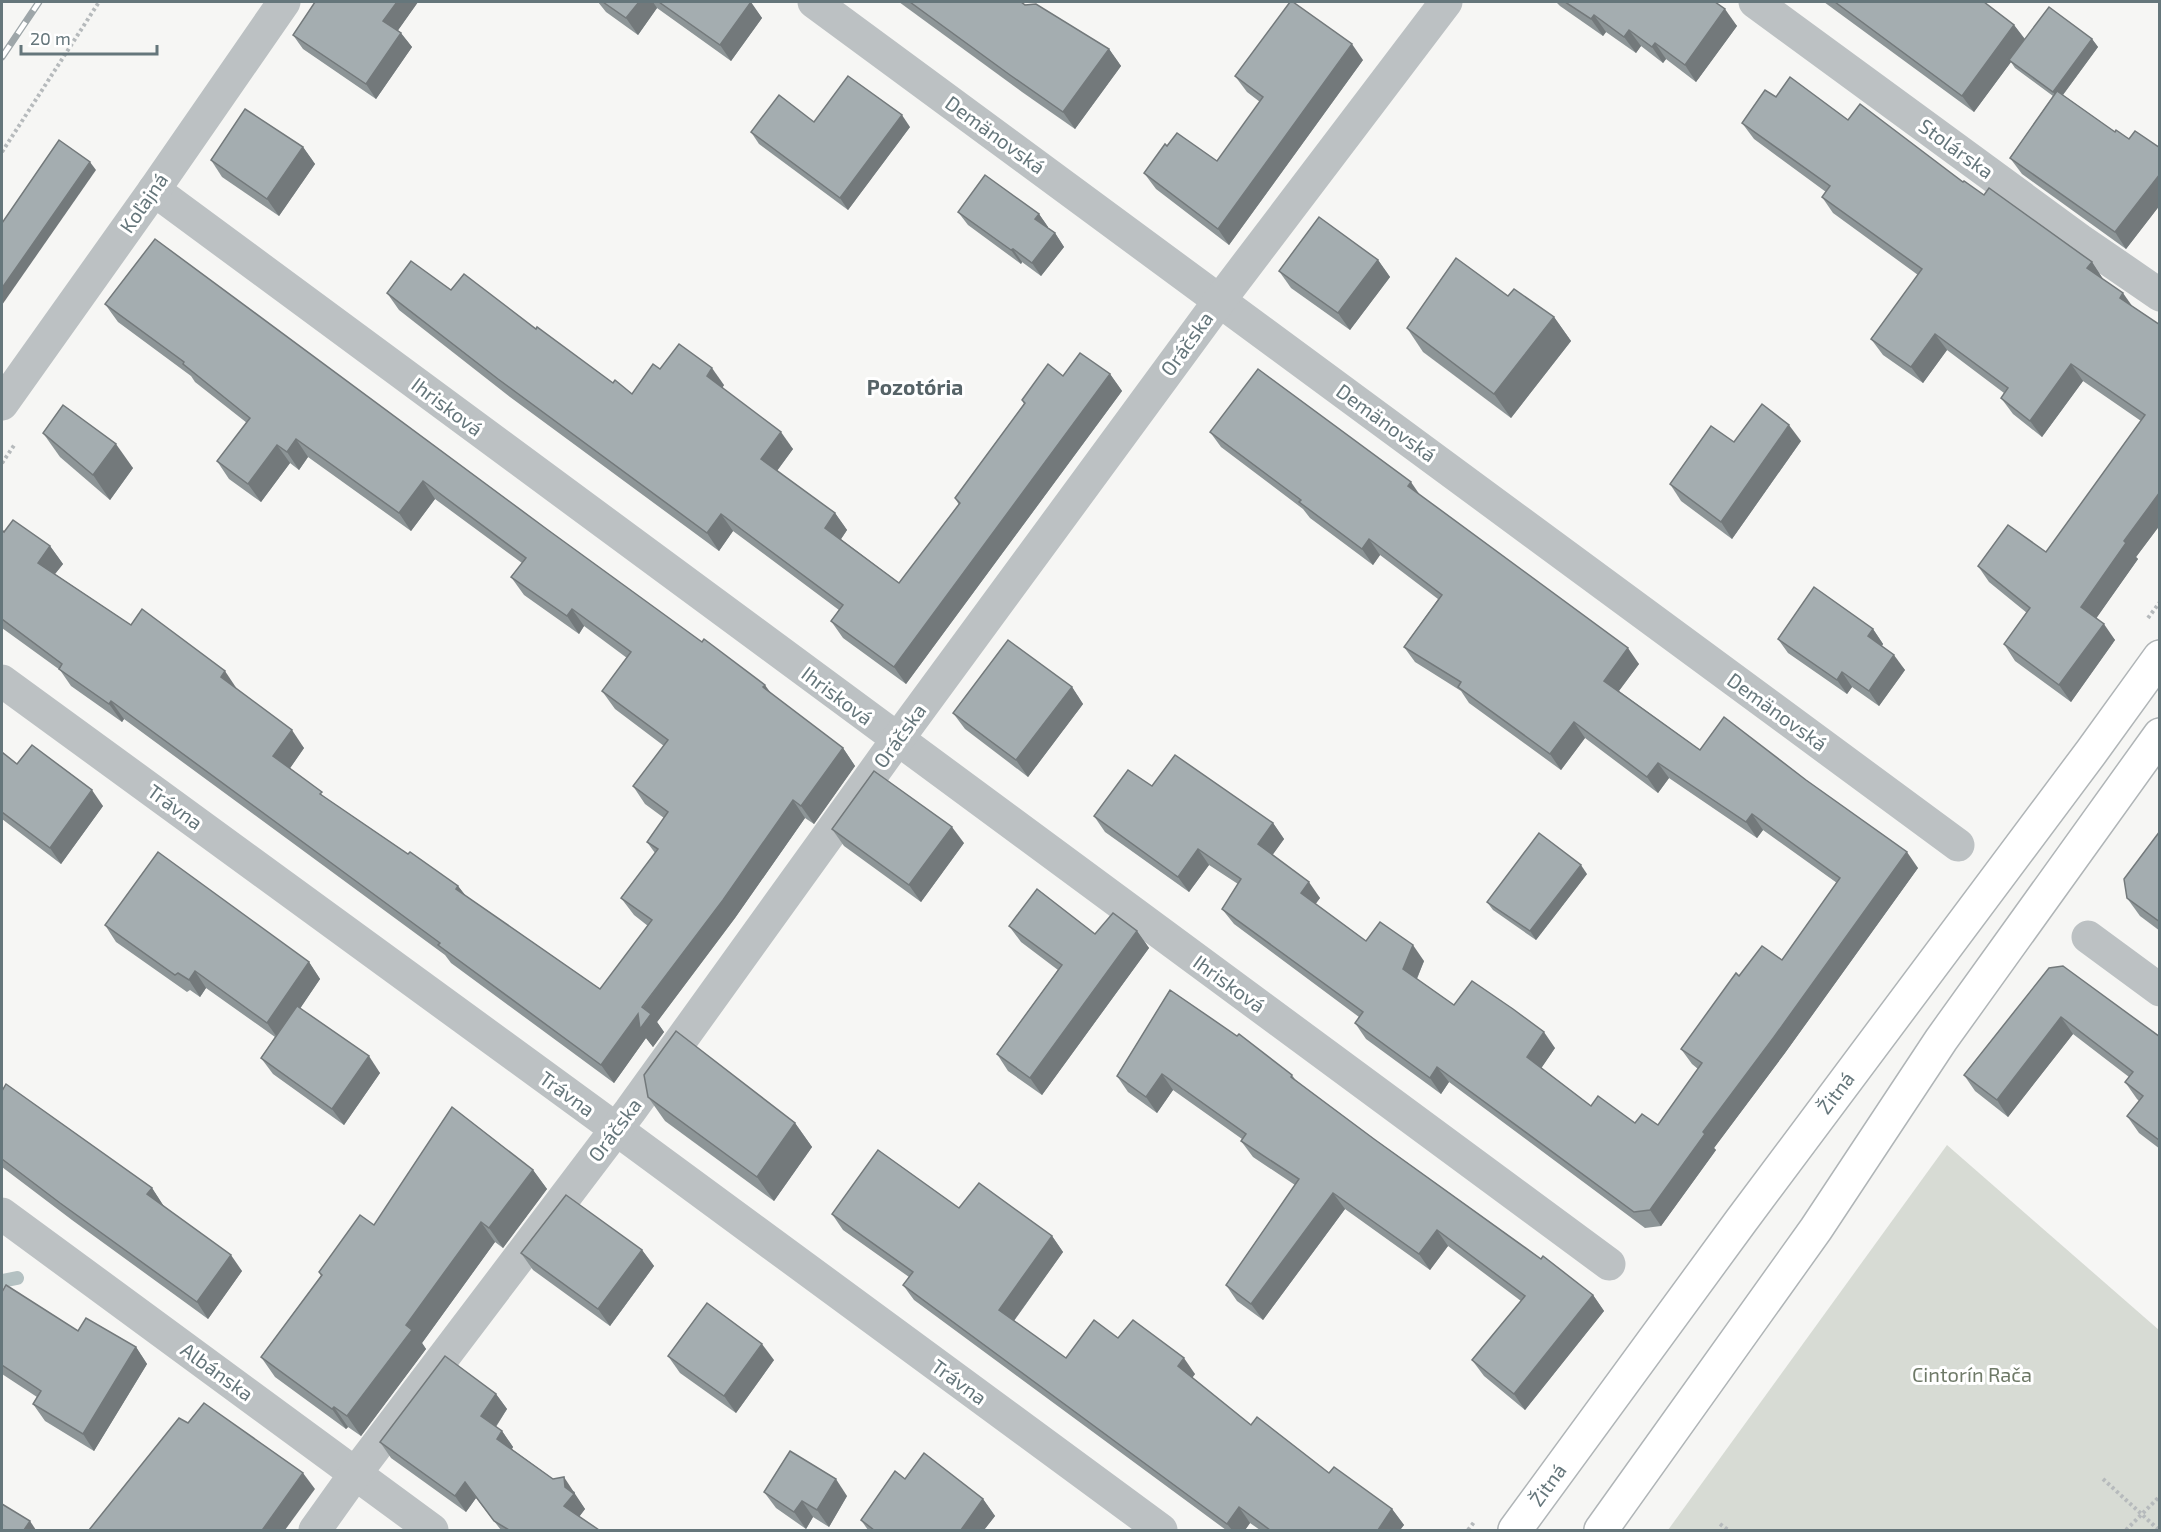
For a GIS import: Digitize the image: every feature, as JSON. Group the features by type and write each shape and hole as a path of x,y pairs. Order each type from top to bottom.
{"main road":[{"name":"Žitná","path":"1515,1530 1748,1211 2160,657"},
{"path":"1601,1530 1816,1229 1941,1040 2160,735"}],"street":[{"name":"Koľajná","path":"2,404 284,2"},
{"name":"Demänovská","path":"814,2 1958,845"},
{"name":"Oráčska","path":"315,1530 355,1473 616,1129 897,740 1220,300 1446,2"},
{"name":"Stolárska","path":"1755,2 2080,240 2160,295"},
{"name":"Ihrisková","path":"154,190 1609,1264"},
{"name":"Trávna","path":"3,685 616,1129 1161,1530"},
{"path":"2088,937 2160,990"},
{"name":"Albánska","path":"2,1214 432,1530"}],"path":[{"path":"2,152 99,2"},
{"path":"2,463 15,443"},
{"path":"2103,1479 2159,1530"},
{"path":"2126,1530 2160,1496"},
{"path":"1720,1524 1728,1530"}],"green space":[{"name":"Cintorín Rača","path":"1947,1145 2159,1330 2159,1530 1668,1530"}],"building":[{"path":"315,2 397,2 383,21 401,33 366,84 293,35"},
{"path":"603,2 639,2 626,18"},
{"path":"659,2 751,2 720,45"},
{"path":"910,2 1036,4 1109,49 1063,112"},
{"path":"1290,2 1352,44 1218,229 1144,173 1165,144 1167,146 1177,133 1217,161 1263,97 1235,76"},
{"path":"1565,2 1715,2 1725,9 1685,65 1655,43 1652,47 1629,30 1624,37 1594,15 1591,19"},
{"path":"1835,2 1984,2 2014,25 1962,96"},
{"path":"2049,7 2092,39 2053,92 2009,60"},
{"path":"848,76 902,115 840,198 751,132 779,95 814,122"},
{"path":"1790,77 1848,120 1860,104 1963,182 1984,195 1989,188 2092,262 2087,268 2123,293 2120,298 2160,325 2160,492 2124,541 2126,543 2081,607 2104,624 2059,685 2004,644 2030,608 1978,566 2008,525 2046,552 2145,415 2071,364 2030,421 2001,398 2008,388 1935,334 1911,367 1871,339 1922,269 1822,197 1830,186 1742,123 1765,90 1776,97"},
{"path":"2057,91 2115,132 2116,130 2129,139 2135,131 2160,148 2160,174 2115,232 2010,158"},
{"path":"245,109 303,147 267,199 211,160"},
{"path":"59,140 90,162 2,288 2,223"},
{"path":"985,175 1039,214 1035,219 1055,233 1032,263 958,212"},
{"path":"1319,217 1378,260 1338,313 1279,271"},
{"path":"155,239 548,530 702,642 704,639 843,748 801,806 793,800 723,900 642,1007 651,1014 640,1029 638,1014 601,1065 438,945 440,943 111,701 109,704 59,669 62,664 2,619 2,530 4,532 13,520 50,546 38,563 131,625 142,609 225,671 221,677 292,730 273,756 322,792 320,794 408,854 410,852 458,886 456,889 600,989 652,920 621,898 658,849 647,842 668,812 633,786 668,740 602,691 631,652 572,609 567,616 511,577 526,558 423,481 399,513 296,439 287,452 277,445 248,484 217,461 250,418 183,364 184,362 105,304"},
{"path":"1456,258 1508,296 1514,289 1554,317 1494,394 1407,328"},
{"path":"411,261 451,290 464,274 536,329 537,327 613,383 615,380 632,394 653,364 660,369 679,344 712,368 707,376 781,432 761,459 835,513 825,528 899,583 960,503 955,498 1025,403 1022,400 1048,364 1063,376 1080,353 1110,374 894,667 831,621 843,605 721,514 707,533 498,379 387,293"},
{"path":"1258,369 1411,482 1408,486 1628,648 1604,681 1700,750 1724,717 1806,780 1907,852 1703,1132 1705,1134 1650,1210 1634,1212 1437,1067 1430,1078 1355,1023 1363,1012 1222,909 1241,879 1198,849 1178,877 1094,816 1128,770 1152,786 1175,755 1273,823 1258,844 1309,882 1301,893 1366,941 1380,922 1413,945 1403,969 1454,1005 1472,981 1513,1009 1544,1032 1527,1057 1591,1106 1598,1096 1635,1123 1642,1114 1658,1125 1702,1063 1681,1049 1736,973 1739,976 1762,946 1782,960 1840,878 1752,814 1746,822 1658,763 1647,777 1574,722 1550,754 1458,687 1461,682 1404,647 1442,595 1369,539 1362,549 1210,432"},
{"path":"1762,404 1789,425 1721,522 1670,484 1711,426 1734,442"},
{"path":"63,405 116,444 93,475 43,433"},
{"path":"1814,587 1873,629 1868,636 1894,655 1869,691 1842,672 1837,680 1778,639"},
{"path":"1008,640 1072,687 1016,760 953,713"},
{"path":"32,745 92,790 50,848 2,812 2,755 3,753 17,764"},
{"path":"874,771 952,827 909,885 832,829"},
{"path":"2160,831 2160,922 2127,898 2124,879"},
{"path":"1539,833 1581,865 1530,931 1487,902"},
{"path":"158,852 309,962 267,1023 195,971 189,980 178,973 175,975 105,925"},
{"path":"1037,889 1095,934 1113,913 1137,931 1030,1078 997,1054 1062,965 1009,926"},
{"path":"2063,966 2160,1037 2159,1140 2127,1116 2143,1096 2125,1082 2133,1072 2061,1017 1997,1100 1964,1075 2049,968"},
{"path":"1170,990 1237,1036 1239,1034 1292,1075 1291,1077 1374,1139 1541,1259 1543,1256 1593,1295 1514,1394 1472,1360 1525,1296 1437,1230 1419,1254 1333,1193 1251,1304 1226,1285 1299,1179 1241,1141 1246,1134 1162,1074 1146,1097 1117,1076"},
{"path":"297,1006 369,1056 332,1109 261,1058"},
{"path":"676,1031 795,1123 757,1177 648,1097 644,1075"},
{"path":"6,1084 152,1188 147,1194 231,1255 197,1302 2,1159 2,1091"},
{"path":"452,1107 533,1170 489,1228 481,1222 406,1325 412,1330 347,1416 334,1407 332,1409 261,1357 322,1275 319,1272 360,1215 374,1225"},
{"path":"878,1150 959,1208 979,1183 1052,1236 999,1310 1066,1358 1094,1320 1118,1338 1133,1320 1184,1358 1178,1366 1251,1425 1257,1417 1329,1473 1334,1467 1392,1509 1378,1530 1270,1530 1239,1507 1227,1524 903,1285 913,1272 832,1214"},
{"path":"566,1195 642,1250 598,1309 521,1253"},
{"path":"6,1285 78,1331 86,1318 136,1347 83,1434 33,1404 41,1391 2,1365 2,1292"},
{"path":"707,1303 762,1344 724,1396 668,1356"},
{"path":"445,1356 496,1394 481,1416 502,1431 497,1439 553,1479 564,1477 565,1487 574,1494 564,1506 599,1530 509,1530 494,1521 465,1482 455,1496 380,1442"},
{"path":"204,1403 303,1473 263,1529 265,1530 89,1530 179,1418 188,1423"},
{"path":"790,1451 836,1479 817,1510 802,1501 794,1512 764,1492"},
{"path":"924,1453 983,1499 961,1530 874,1530 861,1520 895,1471 905,1479"},
{"path":"2,1504 30,1521 24,1530 2,1530"}],"waterway":[{"path":"2,1281 17,1278"}],"railway":[{"path":"2,57 39,2"}],"district":[{"name":"Pozotória","path":"915,388"}]}
